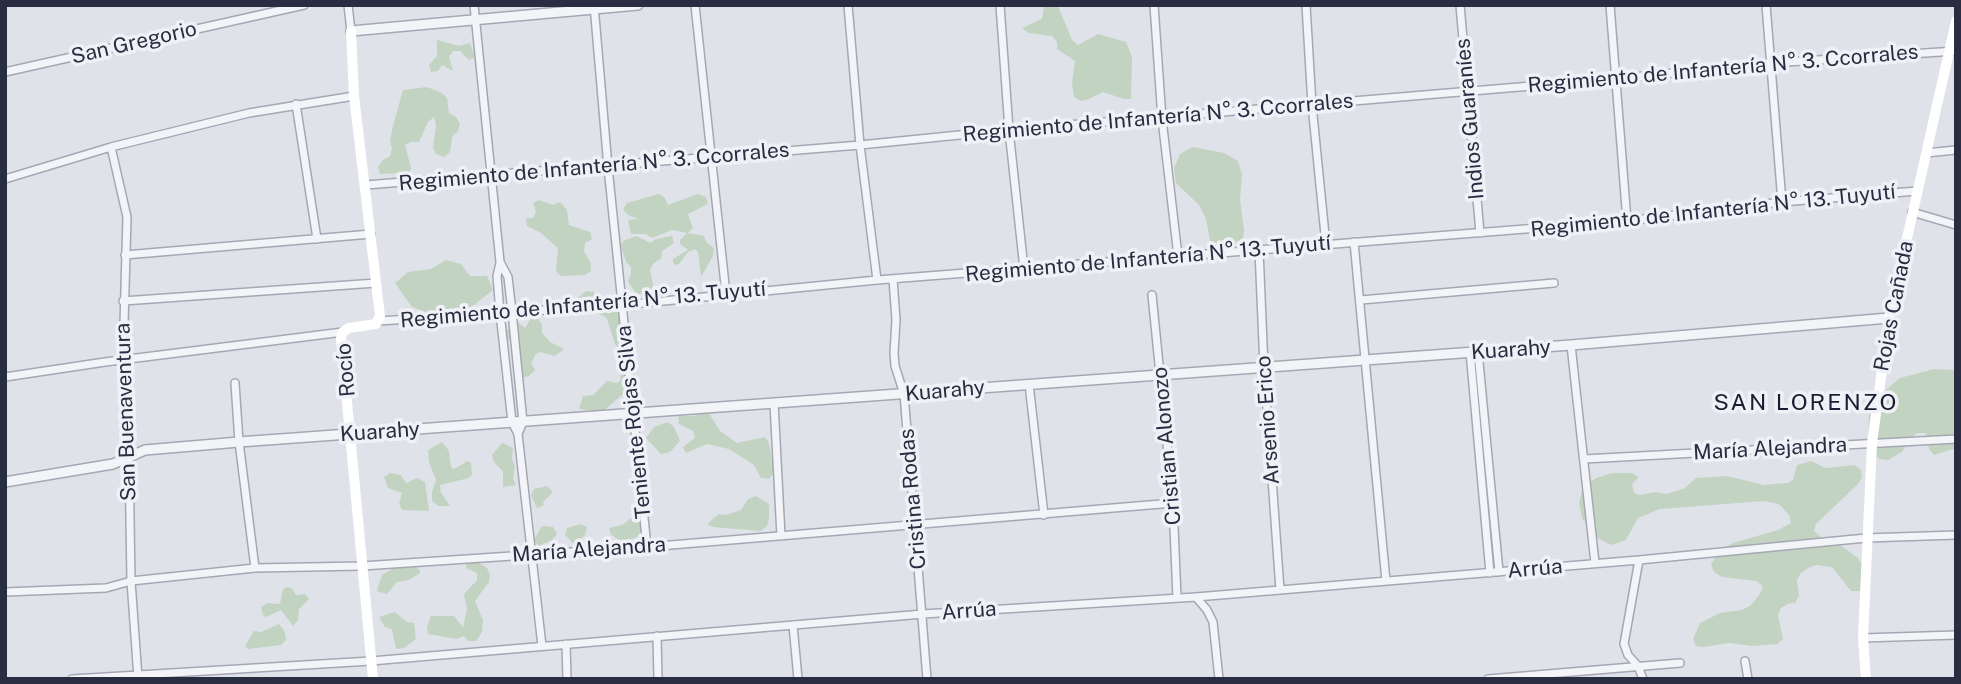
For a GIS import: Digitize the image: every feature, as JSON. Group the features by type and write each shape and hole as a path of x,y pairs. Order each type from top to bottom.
{"main road":[{"name":"Rojas Cañada","path":"1866,679 1863,638 1872,443 1889,318 1926,153 1953,50 1956,21"},
{"name":"Rocío","path":"351,31 354,96 379,321 343,332 341,338 373,679"}],"street":[{"name":"San Gregorio","path":"5,72 304,5"},
{"name":"Rocío","path":"348,5 351,31"},
{"path":"474,5 500,262 497,276 500,313 512,422 518,434 542,646"},
{"path":"351,31 638,5"},
{"path":"695,5 726,294"},
{"path":"848,5 860,145 877,280"},
{"path":"1000,5 1009,130 1024,269"},
{"path":"1154,5 1162,119 1178,256"},
{"path":"1306,5 1312,105 1326,244"},
{"name":"Indios Guaraníes","path":"1460,5 1480,233"},
{"path":"1610,5 1627,222"},
{"path":"1766,5 1782,202"},
{"name":"Teniente Rojas Silva","path":"594,7 647,547"},
{"name":"Regimiento de Infantería N° 3. Ccorrales","path":"366,185 608,167 1771,63 1953,50"},
{"path":"5,179 111,147 249,113 354,96"},
{"path":"296,104 317,239"},
{"name":"San Buenaventura","path":"111,147 127,217 122,360 129,457 131,581 138,677"},
{"path":"1926,153 1956,150"},
{"name":"Regimiento de Infantería N° 13. Tuyutí","path":"379,321 622,305 877,280 1627,222 1782,202 1917,191"},
{"path":"1912,212 1956,225"},
{"path":"125,255 371,234"},
{"path":"1354,242 1386,581"},
{"name":"Arsenio Erico","path":"1259,250 1264,367 1280,590"},
{"path":"500,262 508,277 512,313 523,422 518,434"},
{"name":"Cristina Rodas","path":"893,279 895,366 904,394 927,679"},
{"path":"124,301 376,283"},
{"path":"1361,300 1554,283"},
{"name":"Cristian Alonozo","path":"1152,295 1173,503 1177,598"},
{"name":"Kuarahy","path":"5,482 113,464 145,450 1571,345 1889,318"},
{"path":"5,377 343,332"},
{"path":"1571,345 1595,563"},
{"path":"1474,352 1499,572"},
{"path":"1474,352 1490,573"},
{"path":"235,383 239,442 256,568"},
{"path":"1029,384 1044,515"},
{"path":"774,403 781,537"},
{"name":"María Alejandra","path":"1584,459 1956,439"},
{"name":"María Alejandra","path":"5,592 106,588 131,581 256,568 362,566 647,547 1173,503"},
{"name":"Arrúa","path":"72,679 371,661 923,614 1196,597 1639,561 1866,538 1956,535"},
{"path":"1639,561 1624,644 1643,679"},
{"path":"1196,597 1213,622 1219,679"},
{"path":"793,625 798,679"},
{"path":"1863,638 1956,635"},
{"path":"657,636 658,679"},
{"path":"566,644 567,679"},
{"path":"1745,661 1748,679"},
{"path":"1488,679 1538,677 1680,663"}],"green space":[{"path":"1044,5 1058,6 1072,40 1078,45 1098,34 1126,42 1132,57 1131,99 1103,92 1081,101 1074,97 1072,83 1075,61 1057,49 1057,42 1052,36 1029,33 1022,28 1042,19"},
{"path":"437,40 459,46 470,43 475,57 469,60 460,51 453,51 449,57 453,71 442,65 438,71 431,72 429,65 437,56"},
{"path":"427,87 447,98 449,113 456,117 460,124 452,137 450,152 444,157 436,154 433,148 436,125 434,117 428,122 419,142 405,145 411,168 409,175 380,174 378,167 390,156 392,149 390,141 403,90"},
{"path":"1193,147 1224,153 1238,161 1242,175 1240,199 1244,231 1243,240 1232,248 1210,241 1206,219 1199,205 1176,183 1174,168 1180,154"},
{"path":"659,194 665,198 668,205 698,194 706,197 708,204 688,214 693,228 688,233 704,236 707,243 714,248 713,256 701,277 698,252 695,249 688,252 679,264 675,265 673,262 673,259 688,250 680,244 680,240 687,233 672,230 652,238 646,234 631,234 628,220 639,219 628,215 623,209 627,203"},
{"path":"539,200 553,205 560,202 567,210 569,225 590,232 592,239 585,243 584,251 591,264 591,271 585,275 561,276 556,271 558,248 541,233 527,226 526,218 533,218 536,212 533,203"},
{"path":"637,236 650,243 672,236 674,243 662,251 661,259 654,263 650,270 653,284 651,293 636,294 628,281 631,267 626,262 621,246 623,241"},
{"path":"446,260 461,264 470,276 487,276 493,290 470,308 426,312 412,307 395,283 408,272 431,269"},
{"path":"586,291 594,292 599,303 621,310 625,343 618,347 615,344 604,316 580,307 576,299"},
{"path":"531,318 538,318 542,333 550,342 564,349 555,356 540,352 536,354 531,363 535,370 522,378 512,366 520,352 517,346 508,340 507,330 519,323 525,328"},
{"path":"622,366 629,367 628,390 602,412 579,409 583,396 593,395 607,381 620,381"},
{"path":"1934,369 1956,370 1956,448 1934,455 1929,449 1926,433 1917,433 1902,452 1888,460 1880,459 1873,454 1868,439 1869,415 1882,393 1900,378"},
{"path":"708,412 720,431 737,443 765,437 769,443 774,473 769,479 761,478 754,465 729,449 707,444 686,453 683,447 695,438 693,431 679,424 678,416"},
{"path":"668,422 674,427 680,441 670,452 661,454 646,438 654,427"},
{"path":"442,442 449,451 451,467 454,469 468,461 471,463 472,475 469,478 440,485 441,493 450,506 438,506 432,501 436,480 429,462 428,450"},
{"path":"502,443 513,448 513,479 516,485 503,487 503,472 494,462 492,455"},
{"path":"1811,461 1825,468 1855,465 1861,470 1862,477 1858,484 1816,524 1814,531 1825,541 1840,545 1858,558 1863,565 1865,586 1859,591 1851,591 1832,567 1816,565 1808,568 1797,580 1799,596 1795,603 1780,609 1778,616 1783,639 1777,644 1752,646 1729,643 1704,647 1696,646 1693,639 1700,623 1720,613 1742,610 1750,606 1760,594 1763,587 1757,581 1722,577 1714,572 1711,565 1718,551 1733,543 1778,530 1791,523 1789,515 1779,504 1764,501 1660,509 1638,518 1626,540 1611,545 1596,537 1582,518 1579,503 1583,487 1596,478 1612,473 1632,473 1639,477 1632,484 1634,493 1667,494 1685,488 1696,478 1727,476 1764,485 1788,483 1793,480 1797,465"},
{"path":"390,473 401,475 406,483 417,478 425,482 429,511 402,510 399,504 402,493 388,488 384,477"},
{"path":"547,486 553,492 543,502 544,505 537,508 531,495 534,489"},
{"path":"756,496 769,504 767,526 761,531 713,527 707,524 719,514 726,515 741,510 748,499"},
{"path":"641,511 648,516 637,537 624,542 611,535 609,528 622,525"},
{"path":"580,524 587,527 585,535 575,545 565,535 567,528"},
{"path":"541,527 553,527 557,534 552,540 539,546 534,540"},
{"path":"474,559 487,568 490,575 489,582 475,601 483,620 482,632 476,641 468,641 464,636 457,639 428,634 427,627 431,616 454,616 463,627 467,609 464,594 477,580 477,573 466,568 466,564"},
{"path":"397,566 414,566 420,573 409,580 397,582 387,594 377,591 382,575"},
{"path":"292,588 296,595 305,594 309,599 299,609 298,620 293,626 281,610 266,617 261,607 268,603 280,604 283,589"},
{"path":"395,612 407,622 414,623 416,639 404,648 396,649 392,629 385,627 379,617"},
{"path":"279,624 285,632 286,640 281,645 248,649 245,646 254,631 261,632"}],"district":[{"name":"SAN LORENZO","path":"1806,403"}]}
